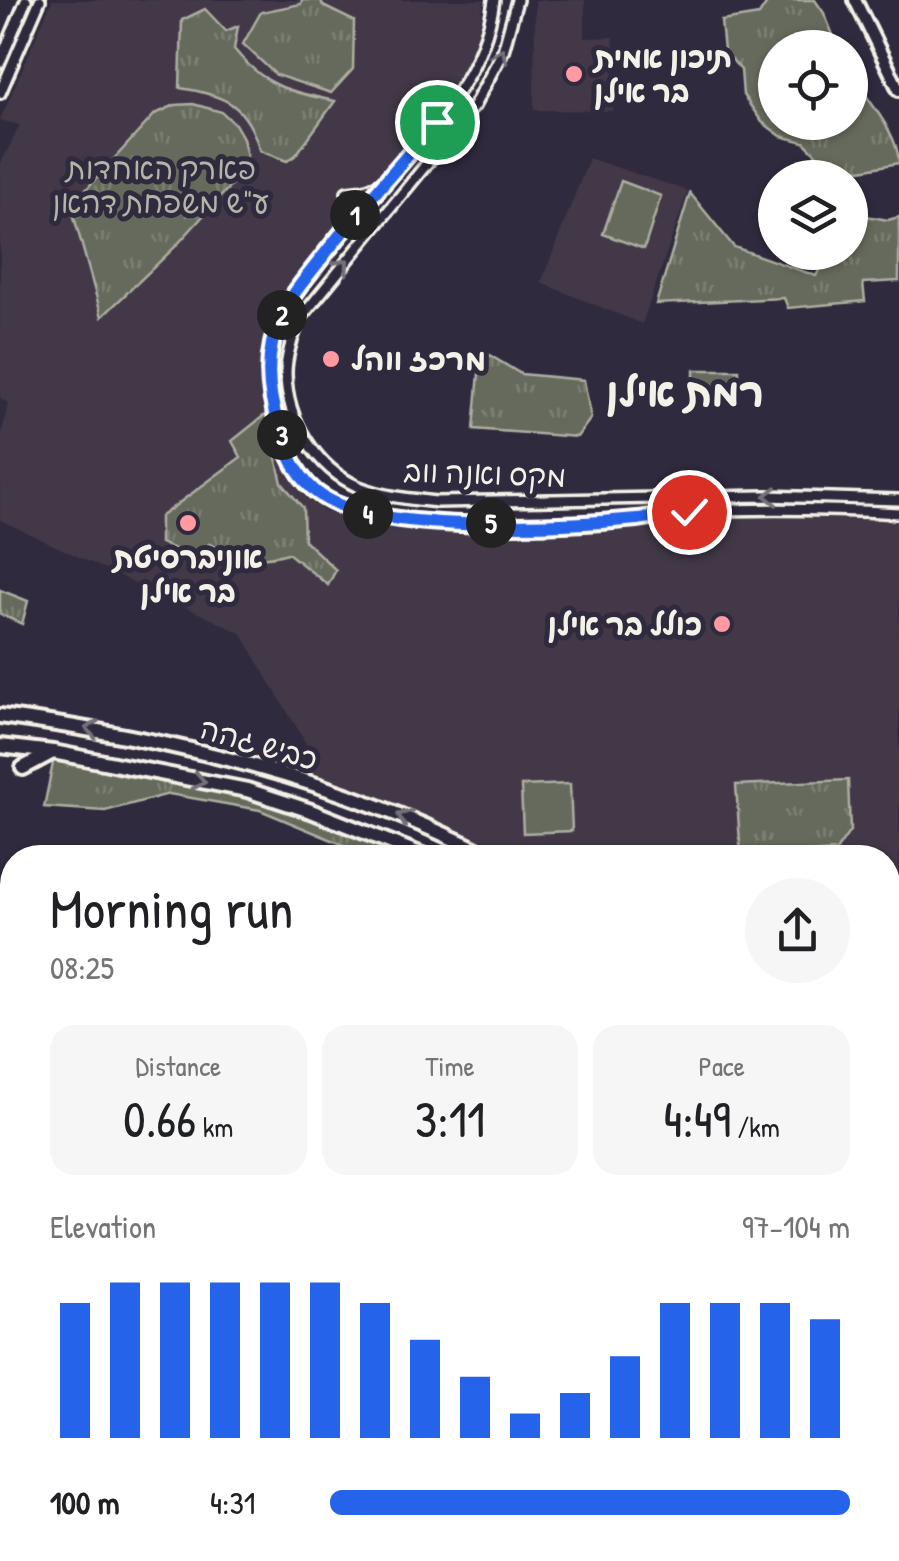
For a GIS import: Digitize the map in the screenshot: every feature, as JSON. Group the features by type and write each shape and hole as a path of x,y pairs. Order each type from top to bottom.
{"highway":[{"name":"כביש גהה","path":"0,716 95,728 218,755 392,812 464,845"},
{"name":"כביש גהה","path":"0,746 53,752 247,790 398,845"},
{"path":"23,768 53,752"}],"main road":[{"path":"851,0 899,90"}],"street":[{"path":"0,62 26,0"},
{"path":"0,92 40,0"},
{"name":"מקס ואנה ווב","path":"494,0 485,44 468,80 286,306 270,350 270,393 286,446 307,483 325,498 350,509 392,518 487,523 619,520 766,508 899,513"},
{"name":"מקס ואנה ווב","path":"517,0 503,51 474,106 300,320 288,357 287,385 298,422 318,458 363,489 437,502 766,496 899,500"},
{"path":"347,192 371,188 386,179"}],"shaded area":[{"name":"אוניברסיטת בר אילן","path":"52,0 484,0 476,45 441,111 288,289 276,314 266,362 266,391 292,476 300,492 325,512 395,530 766,516 899,520 899,845 468,845 310,776 311,752 241,633 0,520 0,441 8,403 0,398 0,165 20,125 0,120"},
{"name":"תיכון אמית בר אילן","path":"535,0 585,0 585,38 614,37 613,111 534,110"},
{"path":"589,158 688,191 642,324 541,283"}],"green space":[{"path":"302,0 321,0 323,6 354,21 353,69 331,93 276,75 243,44 261,12 301,4"},
{"path":"769,0 815,0 831,30 758,30 758,116 743,95 741,70 724,51 721,21 759,15"},
{"path":"205,9 226,31 238,26 234,49 267,79 291,90 335,101 296,155 287,161 260,151 248,123 232,105 210,94 180,88 182,20"},
{"path":"868,98 893,139 899,163 868,169 868,160 822,160 804,142 796,140 868,140"},
{"name":"פארק האחדות ע\"ש משפחת דהאן","path":"193,104 222,112 235,124 247,157 242,173 175,247 102,317 71,206 155,114 175,105"},
{"path":"621,181 661,196 644,249 603,234"},
{"path":"690,193 734,247 758,255 758,270 799,270 816,276 819,270 868,270 868,216 888,220 899,217 899,281 863,283 865,301 788,308 784,298 656,304"},
{"path":"481,350 521,374 584,380 591,418 577,437 474,429"},
{"path":"694,370 739,370 739,400 694,400"},
{"path":"266,414 282,483 303,508 304,540 336,570 328,585 288,553 248,557 209,544 198,559 160,543 160,517 241,457 232,441"},
{"path":"0,590 28,601 22,624 0,614"},
{"path":"54,758 126,776 230,793 381,845 344,845 260,810 169,794 105,811 44,807"},
{"path":"848,780 850,831 840,845 740,845 736,785"},
{"path":"570,784 572,831 523,833 521,786"}],"place":[{"name":"תיכון אמית בר אילן","path":"574,74"},
{"name":"מרכז ווהל","path":"331,359"},
{"name":"אוניברסיטת בר אילן","path":"188,523"},
{"name":"כולל בר אילן","path":"722,624"}],"district":[{"name":"רמת אילן","path":"685,391"}],"route":[{"path":"437,122 364,203 302,283 274,334 270,393 278,426 299,472 325,498 350,509 392,518 570,522 689,512"}]}
